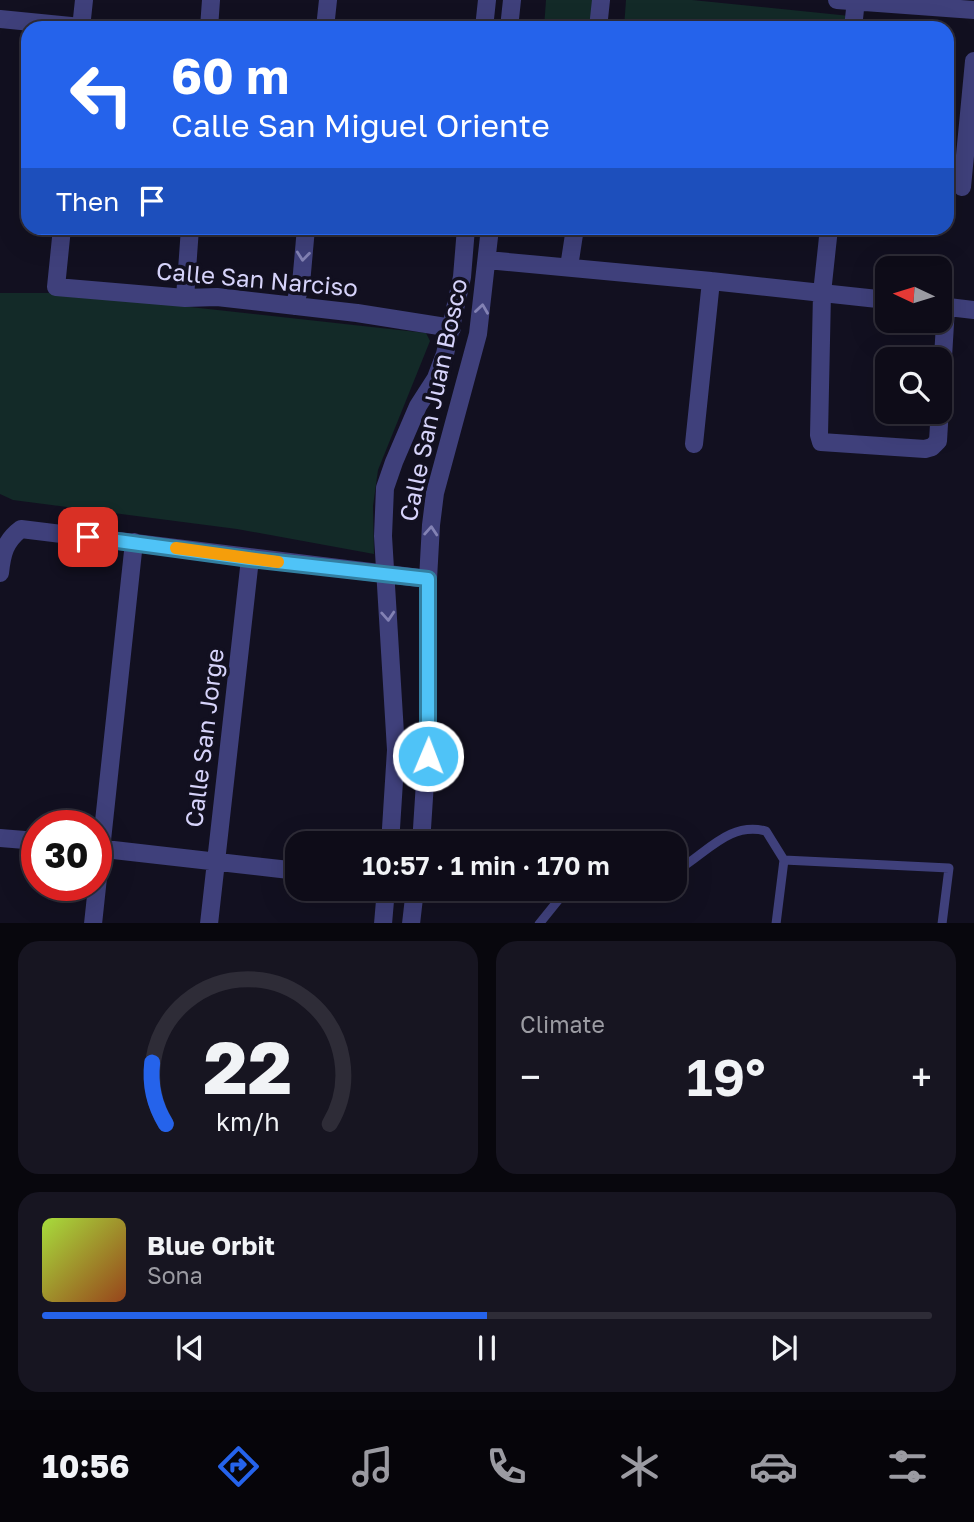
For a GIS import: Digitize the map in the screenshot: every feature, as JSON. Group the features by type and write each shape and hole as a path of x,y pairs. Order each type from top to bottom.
{"street":[{"path":"82,21 84,0"},
{"path":"210,21 211,0"},
{"path":"326,21 328,0"},
{"path":"484,21 486,0"},
{"path":"510,21 512,0"},
{"path":"599,21 601,0"},
{"path":"837,0 974,10"},
{"path":"854,21 856,1"},
{"path":"0,19 21,21"},
{"path":"961,187 974,61"},
{"name":"Calle San Narciso","path":"61,235 56,287 184,298 217,297 452,328"},
{"path":"184,298 189,235"},
{"path":"294,306 300,284 305,235"},
{"name":"Calle San Juan Bosco","path":"391,831 396,750 385,575 385,488 418,406 436,378 445,354 462,273 465,235"},
{"name":"Calle San Juan Bosco","path":"422,831 428,749 428,579 435,493 478,334 489,235"},
{"path":"569,267 574,235"},
{"path":"829,235 822,293 821,442 925,449 938,440 942,333"},
{"path":"487,260 875,299"},
{"path":"462,273 485,280"},
{"path":"694,443 711,281"},
{"path":"952,308 974,310"},
{"path":"0,573 4,548 10,537 21,529 428,579"},
{"path":"103,810 134,542"},
{"name":"Calle San Jorge","path":"209,923 250,559"},
{"path":"0,838 21,840"},
{"path":"112,849 285,869"},
{"path":"93,923 95,901"},
{"path":"383,923 385,901"},
{"path":"411,923 414,901"}],"lane":[{"path":"687,864 734,832 752,828 766,831 784,860 776,923"},
{"path":"784,860 949,868 942,923"},
{"path":"539,923 557,901"}],"green space":[{"path":"546,0 596,0 594,21 544,21"},
{"path":"626,0 692,0 850,16 849,21 624,21"},
{"path":"0,293 63,293 426,333 430,341 378,470 373,506 374,554 237,529 13,500 0,494"}],"slow traffic":[{"path":"176,548 278,562"}],"route":[{"path":"88,537 428,579 428,756"}]}
